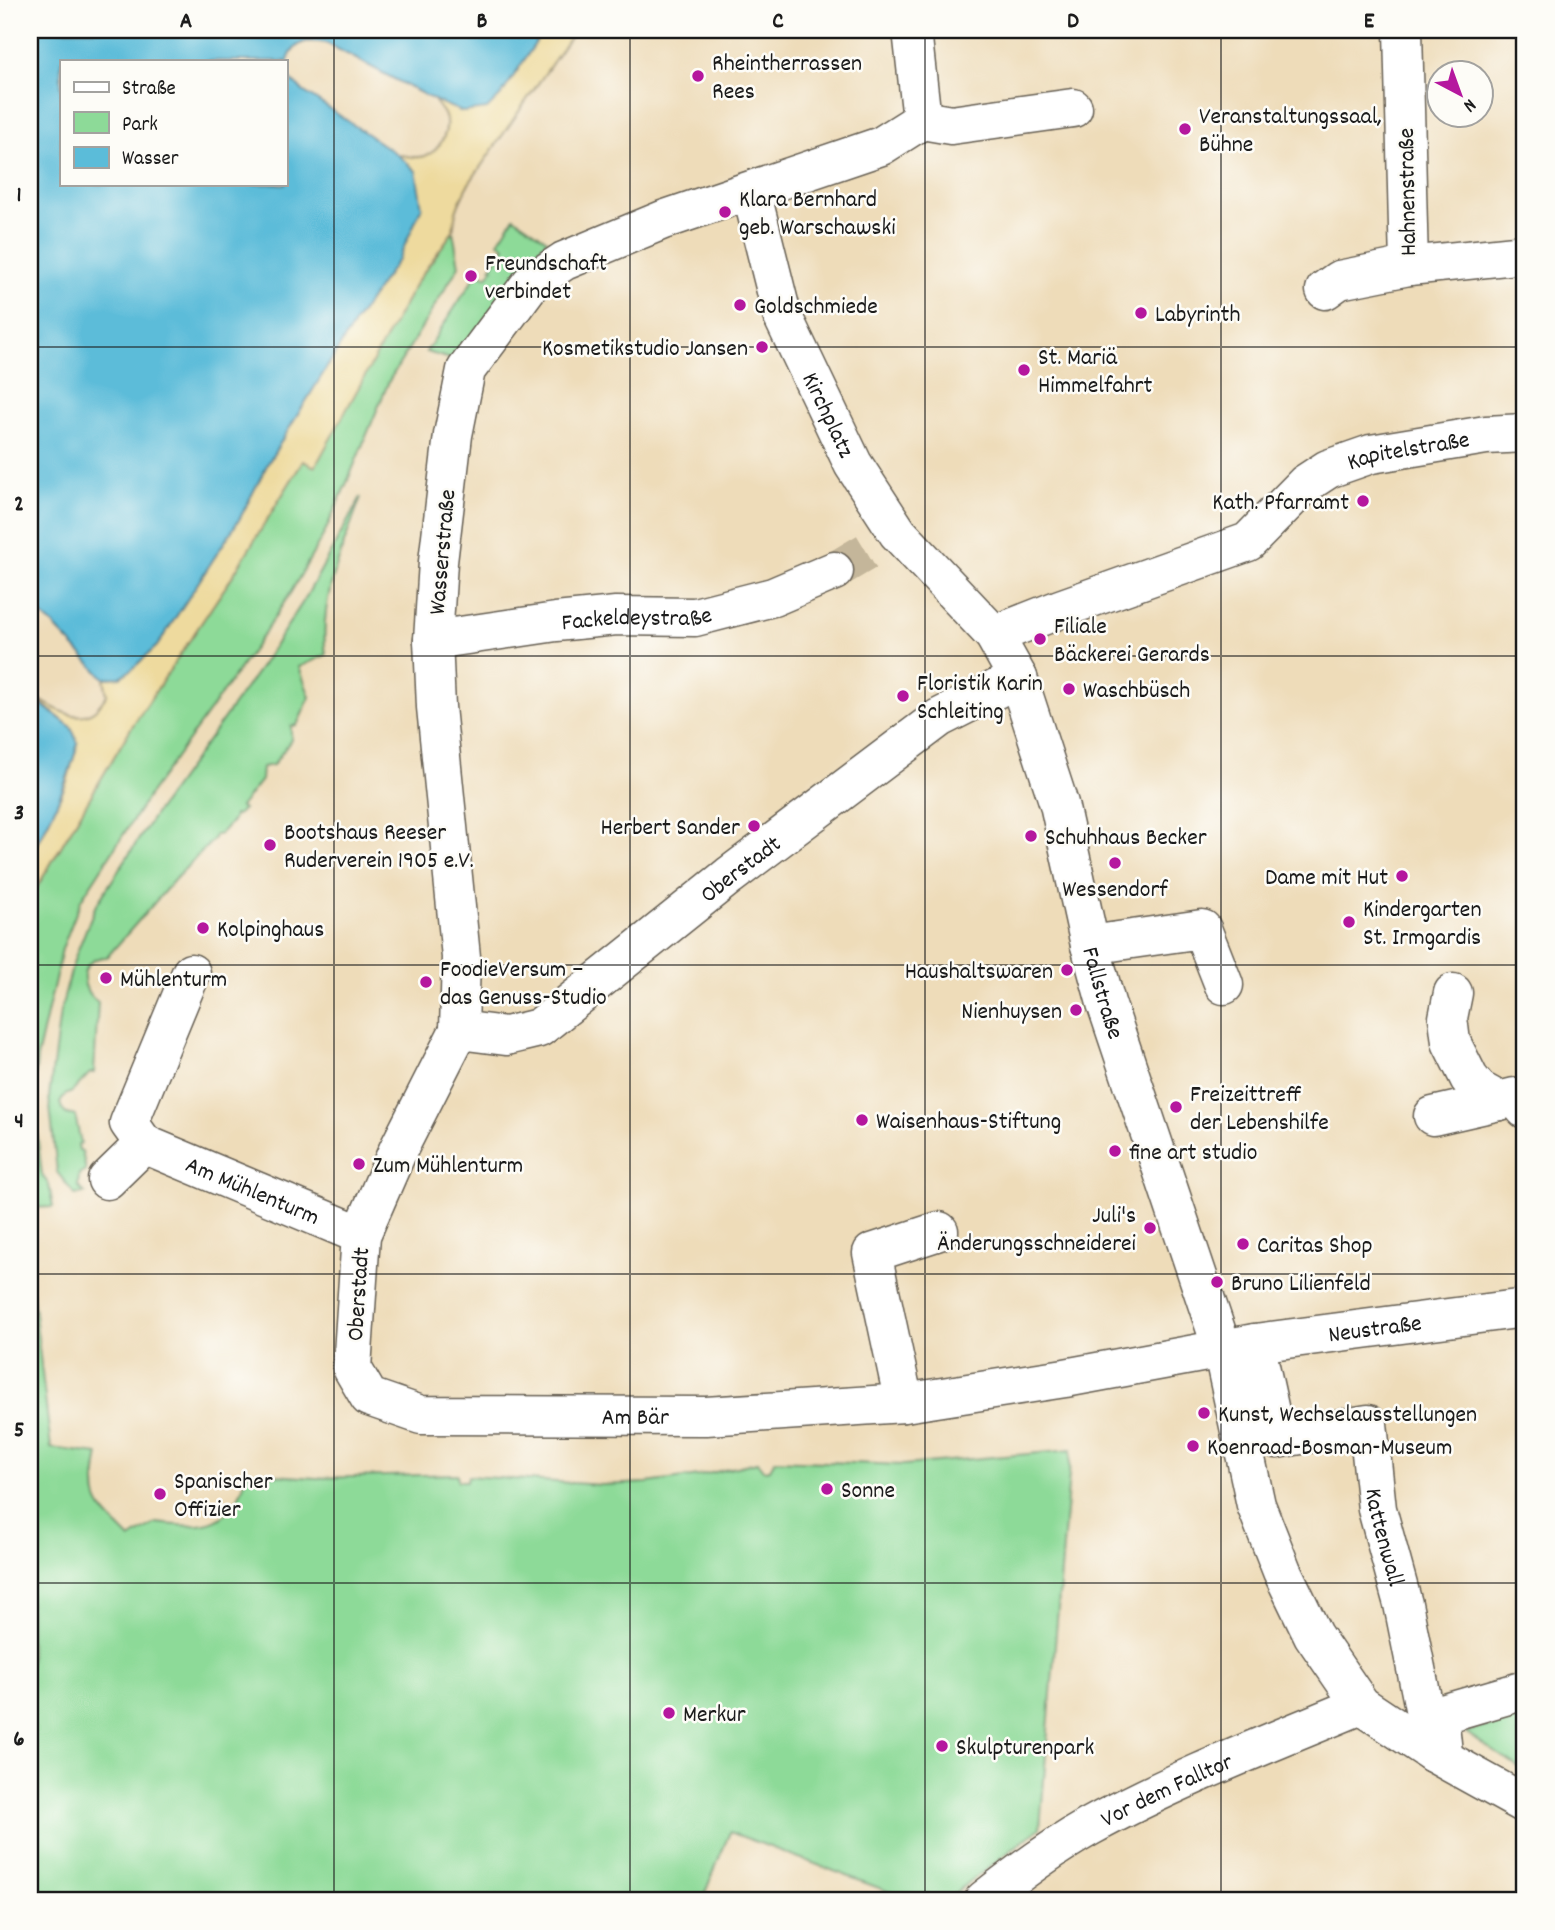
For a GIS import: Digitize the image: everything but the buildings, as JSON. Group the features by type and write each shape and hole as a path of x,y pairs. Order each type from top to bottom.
{"street":[{"path":"912,30 922,120"},
{"name":"Hahnenstraße","path":"1325,290 1339,280 1409,266 1403,30"},
{"path":"751,191 881,145 922,120 951,125 1073,108"},
{"name":"Kirchplatz","path":"751,191 782,315 890,538 994,635"},
{"name":"Wasserstraße","path":"434,1077 459,1031 461,957 436,707 433,640 438,562 451,448 466,370 531,283 564,261 663,220 751,191"},
{"path":"1409,266 1525,254"},
{"name":"Kapitelstraße","path":"994,635 1248,542 1305,484 1328,469 1360,458 1486,435 1525,433"},
{"name":"Fackeldeystraße","path":"433,640 592,618 695,617 773,597 834,571"},
{"name":"Fallstraße","path":"994,635 1018,678 1059,804 1090,945 1106,1003 1238,1346"},
{"name":"Oberstadt","path":"459,1031 506,1037 540,1028 738,869 939,718 1018,678"},
{"path":"1090,945 1202,929 1224,985"},
{"path":"107,1180 144,1144 129,1123 191,973"},
{"path":"1453,993 1448,1018 1451,1042 1469,1078 1479,1090 1513,1102"},
{"name":"Oberstadt","path":"369,1397 352,1368 361,1235 434,1077"},
{"path":"1433,1116 1513,1102"},
{"name":"Am Mühlenturm","path":"144,1144 361,1235"},
{"path":"904,1403 872,1252 939,1231"},
{"name":"Neustraße","path":"1238,1346 1525,1308"},
{"path":"1238,1346 1256,1505 1313,1635 1361,1705 1438,1756 1525,1804"},
{"name":"Am Bär","path":"369,1397 421,1415 706,1416 904,1403 1065,1378 1238,1346"},
{"name":"Kattenwall","path":"1238,1346 1276,1439 1368,1423 1377,1509 1403,1604 1438,1756"},
{"path":"1438,1756 1439,1715 1525,1690"},
{"name":"Vor dem Falltor","path":"984,1900 1087,1828 1186,1779 1361,1705"}],"green space":[{"path":"514,217 547,240 513,279 458,361 426,352 478,272 487,277 493,268 491,267 505,247 498,242"},
{"path":"453,231 459,266 389,381 324,534 255,647 149,795 81,900 62,949 37,1058 33,1100 42,1175 49,1185 53,1207 30,1208 30,899 131,728 230,580 303,461 314,466 416,283"},
{"path":"361,497 329,595 324,635 326,655 299,667 310,697 297,725 291,726 291,740 273,765 262,767 261,780 240,807 243,809 234,815 233,820 220,834 215,835 107,957 98,958 86,968 84,982 91,996 98,1002 94,1073 90,1073 72,1092 65,1095 60,1103 65,1113 75,1115 81,1143 78,1144 79,1150 82,1151 86,1171 79,1174 78,1187 85,1193 75,1195 57,1172 49,1097 60,1012 75,957 95,907 155,814 262,665 306,597"},
{"path":"30,1272 51,1448 99,1454 95,1484 98,1502 130,1539 156,1523 189,1525 215,1521 234,1505 247,1473 316,1478 457,1474 458,1481 467,1481 468,1476 602,1485 647,1483 699,1476 757,1462 763,1470 770,1469 775,1460 904,1465 1071,1450 1040,1828 946,1900 911,1900 730,1832 702,1900 30,1900"},
{"path":"1525,1717 1525,1772 1465,1732"}],"sand":[{"path":"544,30 575,30 466,188 456,211 453,231 416,283 315,467 303,461 230,580 131,728 30,899 30,855 67,782 78,743 71,727 30,694 60,711 77,716 85,715 96,709 107,695 104,678 120,677 157,646 240,518 268,463 354,323 399,258 416,171 397,154 422,157 440,144 446,120 434,100 464,112 501,95"}],"water":[{"path":"30,30 544,30 501,95 487,109 462,112 326,43 305,42 294,49 287,68 294,83 397,154 416,171 422,207 399,258 354,323 268,463 240,518 157,646 120,677 104,678 30,605"},
{"path":"30,696 71,727 78,743 58,800 30,855"}],"tunnel":[{"path":"834,571 881,543"}],"place":[{"name":"Rheintherrassen Rees","path":"698,76"},
{"name":"Veranstaltungssaal, Bühne","path":"1185,129"},
{"name":"Klara Bernhard geb. Warschawski","path":"725,212"},
{"name":"Freundschaft verbindet","path":"471,276"},
{"name":"Goldschmiede","path":"740,305"},
{"name":"Labyrinth","path":"1141,313"},
{"name":"Kosmetikstudio Jansen","path":"762,347"},
{"name":"St. Mariä Himmelfahrt","path":"1024,370"},
{"name":"Kath. Pfarramt","path":"1363,501"},
{"name":"Filiale Bäckerei Gerards","path":"1040,639"},
{"name":"Waschbüsch","path":"1069,689"},
{"name":"Floristik Karin Schleiting","path":"903,696"},
{"name":"Herbert Sander","path":"754,826"},
{"name":"Schuhhaus Becker","path":"1031,836"},
{"name":"Bootshaus Reeser Ruderverein 1905 e.V.","path":"270,845"},
{"name":"Wessendorf","path":"1115,863"},
{"name":"Dame mit Hut","path":"1402,876"},
{"name":"Kindergarten St. Irmgardis","path":"1349,922"},
{"name":"Kolpinghaus","path":"203,928"},
{"name":"Haushaltswaren","path":"1067,970"},
{"name":"Mühlenturm","path":"106,978"},
{"name":"FoodieVersum – das Genuss-Studio","path":"426,982"},
{"name":"Nienhuysen","path":"1076,1010"},
{"name":"Freizeittreff der Lebenshilfe","path":"1176,1107"},
{"name":"Waisenhaus-Stiftung","path":"862,1120"},
{"name":"fine art studio","path":"1115,1151"},
{"name":"Zum Mühlenturm","path":"359,1164"},
{"name":"Juli's Änderungsschneiderei","path":"1150,1228"},
{"name":"Caritas Shop","path":"1243,1244"},
{"name":"Bruno Lilienfeld","path":"1217,1282"},
{"name":"Kunst, Wechselausstellungen","path":"1204,1413"},
{"name":"Koenraad-Bosman-Museum","path":"1193,1446"},
{"name":"Sonne","path":"827,1489"},
{"name":"Spanischer Offizier","path":"160,1494"},
{"name":"Merkur","path":"669,1713"},
{"name":"Skulpturenpark","path":"942,1746"}]}
